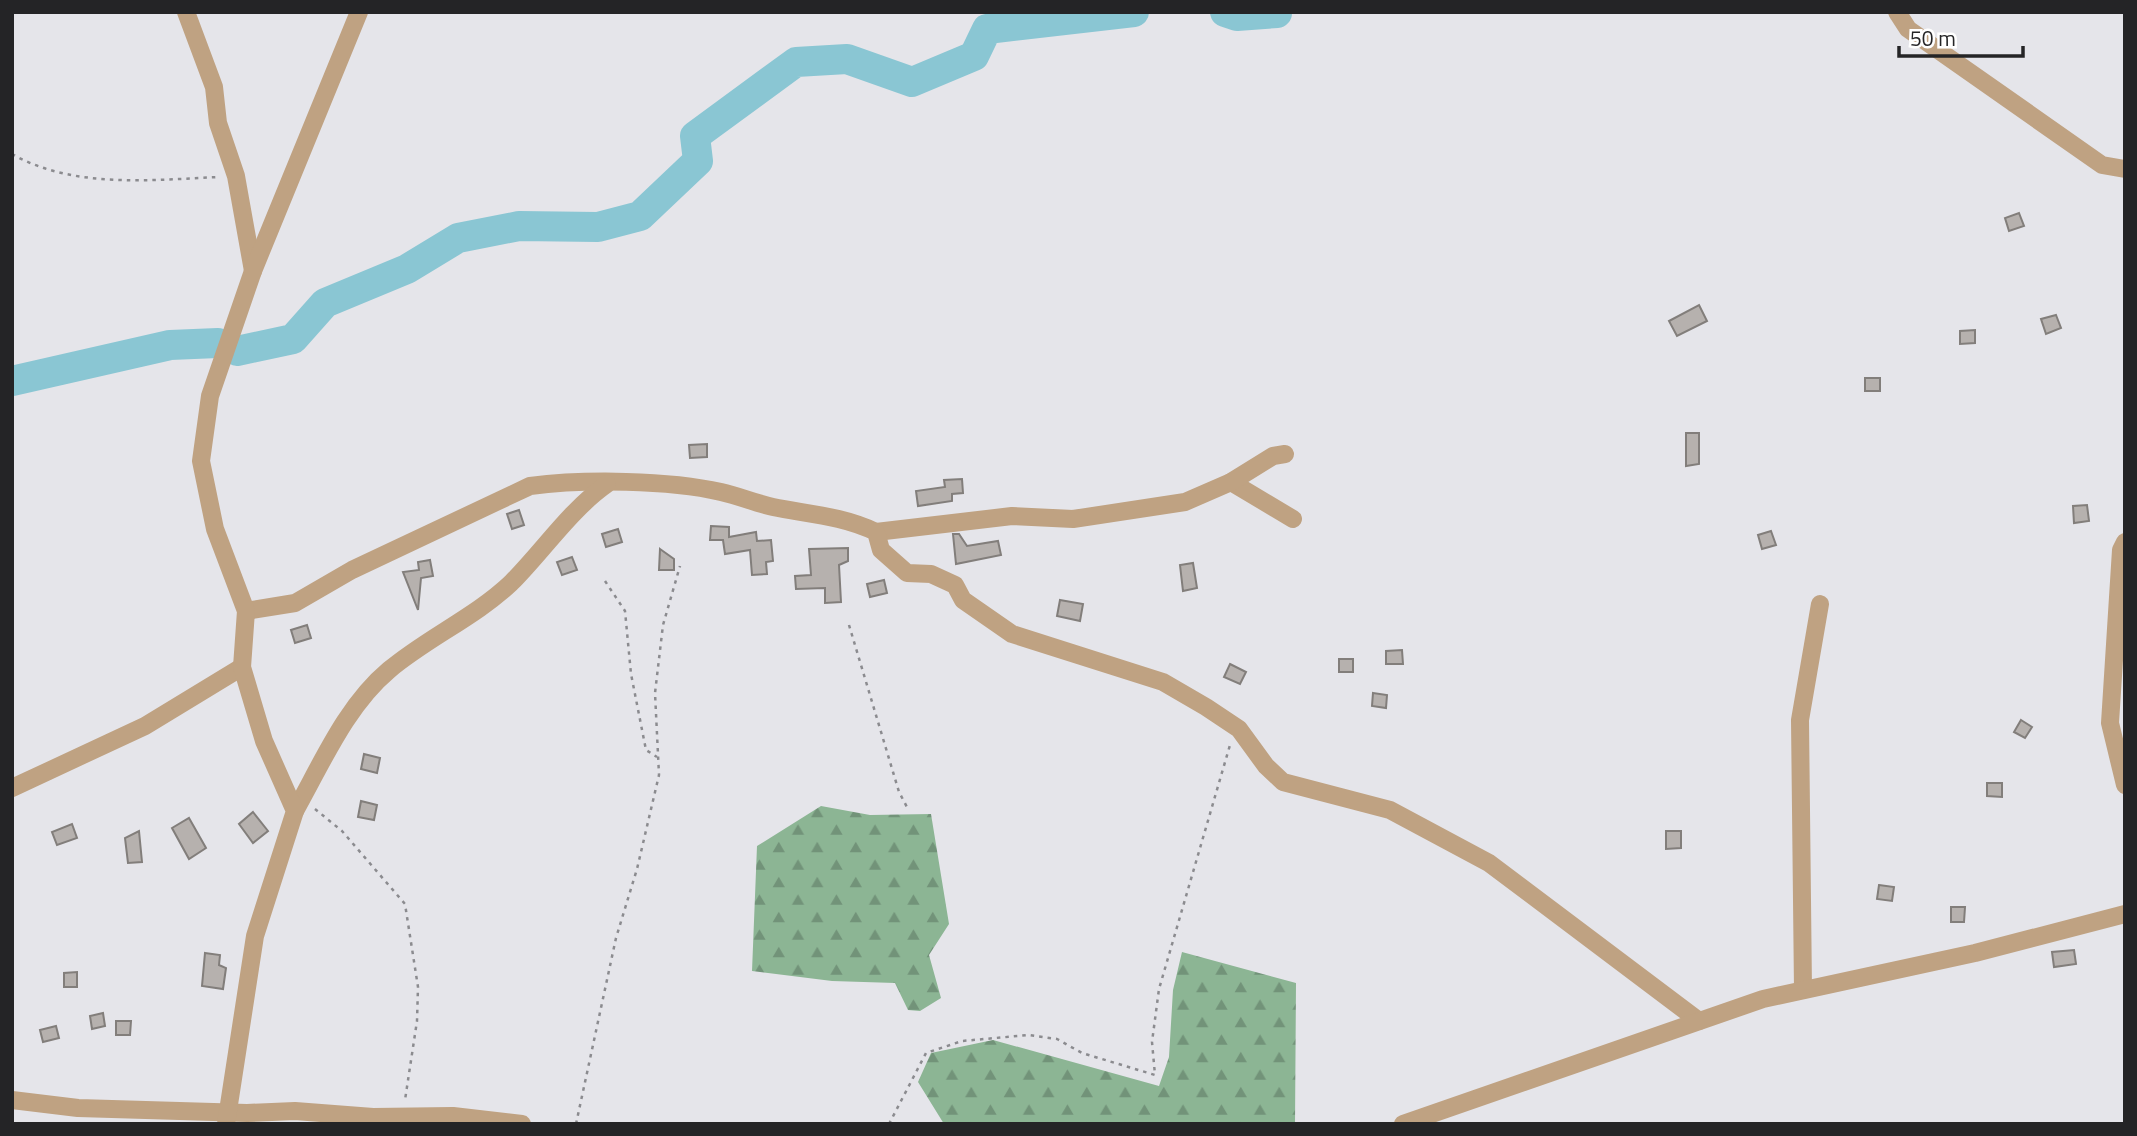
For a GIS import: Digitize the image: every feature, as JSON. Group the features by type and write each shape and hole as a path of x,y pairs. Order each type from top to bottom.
{"street":[{"path":"295,811 264,741 242,667 246,611 215,529 201,461 210,396 253,271 359,12"},
{"path":"1897,12 1908,29 2102,165 2125,169"},
{"path":"185,13 214,87 218,123 236,176 253,271"},
{"path":"246,611 295,603 352,570 530,486 558,483 607,484 721,492 757,503 858,523 876,532 1012,516 1073,519 1185,502 1231,482 1273,456 1285,454"},
{"path":"1231,482 1293,519"},
{"path":"228,1117 255,936 295,811 339,732 371,687 411,652 509,585 589,496 607,484"},
{"path":"876,532 881,550 907,573 930,574 955,585 963,600 1012,634 1163,682 1239,729 1266,766 1283,782 1390,810 1489,863 1699,1021"},
{"path":"2125,541 2121,550 2110,723 2125,785"},
{"path":"1803,990 1800,720 1820,604"},
{"path":"12,789 145,726 242,667"},
{"path":"1403,1124 1763,999 1975,953 2125,914"},
{"path":"12,1100 78,1108 228,1117 453,1116 522,1124"}],"path":[{"path":"12,154 29,164 88,177 134,181 236,176"},
{"path":"576,1124 616,938 648,826 659,775 657,679 663,625 680,566"},
{"path":"605,581 625,611 631,674 646,750 657,757"},
{"path":"849,625 899,792 908,809"},
{"path":"889,1124 926,1053 962,1041 1029,1035 1057,1039 1089,1055 1155,1075 1152,1042 1159,989 1196,870 1229,749 1239,729"},
{"path":"295,811 310,805 331,821 405,904 418,988 417,1021 404,1117"}],"green space":[{"path":"821,806 870,815 931,814 949,924 929,955 941,998 920,1011 908,1010 895,983 832,981 752,971 757,846"},
{"path":"1182,952 1296,983 1295,1124 944,1124 918,1082 931,1053 993,1040 1159,1086 1169,1057 1173,990"}],"building":[{"path":"2019,213 2024,226 2009,231 2005,218"},
{"path":"1699,305 1707,321 1677,336 1669,321"},
{"path":"2056,315 2061,328 2046,334 2041,319"},
{"path":"1975,330 1975,343 1960,344 1960,331"},
{"path":"1865,378 1880,378 1880,391 1865,391"},
{"path":"1686,433 1699,433 1699,464 1686,466"},
{"path":"707,444 707,457 690,458 689,445"},
{"path":"962,479 963,493 952,494 952,501 918,506 916,491 945,487 944,480"},
{"path":"2087,505 2089,521 2074,523 2073,506"},
{"path":"519,510 524,525 512,529 507,514"},
{"path":"711,526 729,527 729,537 756,532 757,541 771,540 773,561 766,562 767,574 752,575 750,550 725,554 723,540 710,540"},
{"path":"618,529 622,542 606,547 602,534"},
{"path":"1771,531 1776,545 1762,549 1758,535"},
{"path":"953,534 959,534 967,546 998,541 1001,555 956,564"},
{"path":"848,548 848,561 839,565 841,602 825,603 825,588 796,589 795,576 811,575 809,549"},
{"path":"660,549 674,559 674,570 659,570"},
{"path":"572,557 577,570 562,575 557,562"},
{"path":"430,560 433,576 421,578 418,610 403,572 419,570 418,562"},
{"path":"1193,563 1197,588 1183,591 1180,565"},
{"path":"884,580 887,593 870,597 867,584"},
{"path":"1060,600 1083,604 1080,621 1057,616"},
{"path":"307,625 311,638 295,643 291,630"},
{"path":"1402,650 1403,664 1386,664 1386,651"},
{"path":"1339,659 1353,659 1353,672 1339,672"},
{"path":"1230,664 1246,672 1240,684 1224,677"},
{"path":"1373,693 1387,695 1386,708 1372,706"},
{"path":"2021,720 2032,727 2025,738 2014,732"},
{"path":"364,754 380,758 377,773 361,769"},
{"path":"1987,783 2002,783 2002,797 1987,796"},
{"path":"361,801 377,805 374,820 358,817"},
{"path":"253,812 268,831 253,843 239,824"},
{"path":"189,818 206,848 189,859 172,828"},
{"path":"72,824 77,838 57,845 52,832"},
{"path":"139,831 142,862 128,863 125,838"},
{"path":"1666,831 1681,831 1681,848 1666,849"},
{"path":"1879,885 1894,887 1892,901 1877,899"},
{"path":"1951,907 1965,907 1964,922 1951,922"},
{"path":"2074,950 2076,964 2054,967 2052,952"},
{"path":"205,953 220,955 219,965 226,968 223,989 202,986"},
{"path":"77,972 77,987 64,987 64,973"},
{"path":"103,1013 105,1026 92,1029 90,1016"},
{"path":"116,1021 131,1021 130,1035 116,1035"},
{"path":"56,1026 59,1038 43,1042 40,1030"}],"waterway":[{"path":"237,351 293,339 325,303 407,269 458,238 519,226 598,227 640,216 698,161 695,136 796,62 847,59 912,82 974,56 987,29 1134,12"},
{"path":"1225,12 1237,16 1277,13"},
{"path":"12,381 170,345 218,343"}]}
